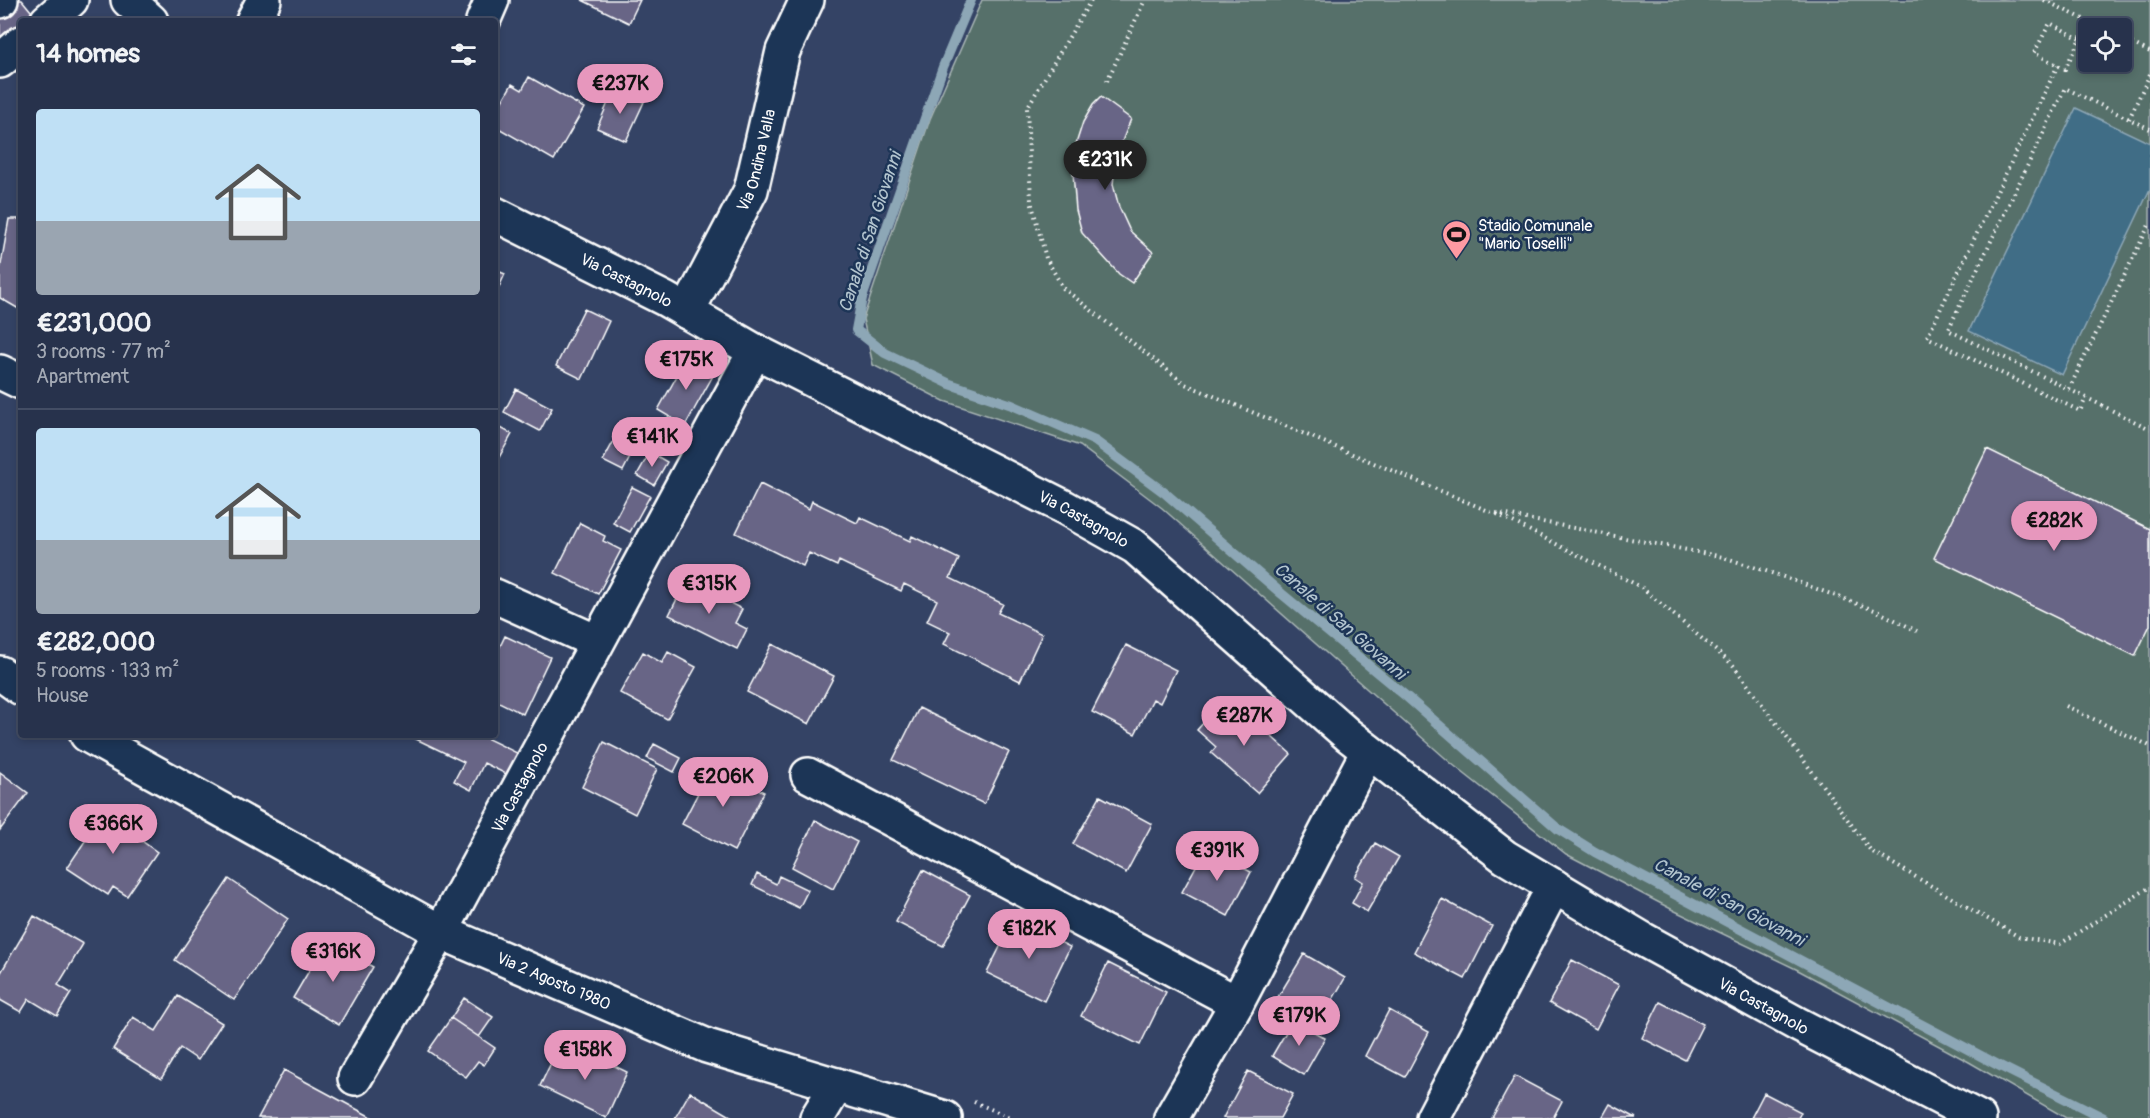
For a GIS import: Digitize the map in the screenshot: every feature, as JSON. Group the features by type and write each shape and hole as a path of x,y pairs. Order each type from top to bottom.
{"street":[{"path":"50,18 71,0"},
{"path":"128,0 148,18"},
{"path":"255,18 264,0"},
{"path":"484,18 492,0"},
{"name":"Via Ondina Valla","path":"687,312 751,190 783,51 807,0"},
{"path":"0,61 18,46"},
{"name":"Via Castagnolo","path":"498,214 687,312 755,351 1064,507 1135,547 1348,735 1505,857 1644,940 1799,1025 1979,1118"},
{"name":"Via Castagnolo","path":"441,932 755,351"},
{"path":"0,372 18,381"},
{"path":"498,597 597,642"},
{"path":"0,673 18,686"},
{"name":"Via 2 Agosto 1980","path":"92,738 441,932 707,1046 837,1085 955,1108"},
{"path":"1171,1118 1237,1003 1368,751"},
{"path":"808,775 1237,1003"},
{"path":"1433,1118 1554,886"},
{"path":"355,1078 441,932"},
{"path":"818,1118 837,1085"}],"path":[{"path":"1091,0 1027,108 1031,201 1046,258 1063,288 1185,384 1491,512 1641,587 1733,665 1871,851 2019,938 2060,944 2150,887"},
{"path":"1107,81 1145,0"},
{"path":"2044,0 2080,18"},
{"path":"2078,38 2050,23 2034,53 2065,69 2078,43"},
{"path":"2132,43 2150,52"},
{"path":"2058,65 1927,337 2080,411 2086,398"},
{"path":"2129,119 2150,74"},
{"path":"2150,129 2066,88 1948,330 2150,429"},
{"path":"2069,389 2150,223"},
{"path":"1491,512 1723,557 1877,611 1917,631"},
{"path":"2066,706 2150,746"},
{"path":"955,1108 1012,1118"}],"green space":[{"path":"982,0 2150,0 2150,1118 2066,1118 1969,1062 1796,969 1675,911 1566,854 1452,764 1162,508 1080,446 944,401 873,365 863,319 930,119"}],"water":[{"path":"2076,108 2150,143 2150,189 2062,375 1969,331"}],"building":[{"path":"19,0 22,0 35,16 18,18 18,31 0,46 0,17"},
{"path":"582,0 640,0 629,23"},
{"path":"529,77 584,108 554,160 498,128 498,108 512,84 522,90"},
{"path":"614,89 644,102 626,141 597,128"},
{"path":"1101,97 1131,119 1117,154 1113,184 1119,207 1130,231 1153,252 1132,283 1119,274 1082,233 1076,210 1073,173 1075,147 1083,122 1093,105"},
{"path":"9,219 18,219 18,308 0,298 0,270"},
{"path":"498,271 505,274 498,289"},
{"path":"584,309 609,321 582,379 556,366"},
{"path":"688,356 715,372 685,426 658,410"},
{"path":"516,389 552,408 540,431 504,412"},
{"path":"623,424 642,434 623,471 603,461"},
{"path":"498,427 512,434 498,459"},
{"path":"1987,449 2150,529 2150,625 2135,656 1934,558"},
{"path":"650,452 667,462 654,485 637,475"},
{"path":"760,484 809,509 812,501 857,523 860,517 910,541 912,536 959,559 950,578 1003,604 998,613 1042,634 1020,681 944,644 950,632 927,621 937,600 904,584 901,591 839,561 837,566 809,553 803,566 736,533"},
{"path":"632,487 650,496 630,532 613,523"},
{"path":"580,523 605,536 603,541 621,550 598,594 555,573"},
{"path":"686,581 742,609 735,623 747,629 737,649 669,615"},
{"path":"505,636 550,657 523,714 498,702 498,651"},
{"path":"772,644 834,676 809,724 747,692"},
{"path":"1126,645 1176,670 1160,703 1153,699 1135,734 1092,712"},
{"path":"643,652 662,663 668,652 696,667 667,719 620,693"},
{"path":"1221,703 1238,718 1244,712 1291,754 1257,793 1211,753 1216,747 1197,730"},
{"path":"919,708 1009,752 984,804 893,760"},
{"path":"414,738 486,738 519,754 508,775 484,763 471,790 454,781 464,762"},
{"path":"604,742 657,769 635,814 582,787"},
{"path":"654,744 681,758 674,772 647,758"},
{"path":"712,766 764,792 734,851 682,824"},
{"path":"0,772 28,793 0,830"},
{"path":"1100,796 1152,824 1126,873 1073,844"},
{"path":"107,808 147,835 142,841 157,852 127,896 113,887 108,895 67,868"},
{"path":"815,820 857,842 833,889 792,867"},
{"path":"1375,843 1399,857 1367,912 1352,903 1363,882 1355,877"},
{"path":"1206,848 1251,872 1228,916 1182,892"},
{"path":"923,870 970,895 943,946 896,922"},
{"path":"757,874 776,884 779,876 808,890 799,908 752,885"},
{"path":"229,879 288,919 234,1000 175,960"},
{"path":"1442,899 1492,926 1465,979 1414,952"},
{"path":"34,916 83,944 58,985 71,993 57,1016 29,999 21,1012 0,1000 0,974"},
{"path":"1014,919 1070,947 1044,1001 987,973"},
{"path":"327,940 373,967 339,1025 293,998"},
{"path":"1304,954 1345,978 1314,1032 1272,1007"},
{"path":"1572,960 1619,985 1596,1029 1549,1003"},
{"path":"1108,963 1166,992 1140,1045 1081,1016"},
{"path":"178,996 222,1023 198,1060 180,1048 161,1079 113,1049 133,1017 156,1031"},
{"path":"464,998 493,1017 479,1037 451,1018"},
{"path":"1660,1002 1703,1024 1685,1060 1642,1038"},
{"path":"1389,1010 1429,1032 1405,1077 1365,1056"},
{"path":"451,1018 495,1048 484,1065 478,1061 466,1077 428,1051"},
{"path":"1293,1020 1325,1038 1304,1075 1272,1056"},
{"path":"565,1048 584,1056 586,1052 627,1072 606,1118 540,1086 551,1063 557,1065"},
{"path":"284,1070 373,1118 258,1118"},
{"path":"1248,1071 1293,1094 1280,1118 1223,1118"},
{"path":"1515,1076 1562,1101 1553,1118 1492,1118"},
{"path":"690,1092 734,1118 675,1118"},
{"path":"1764,1093 1801,1112 1798,1118 1751,1118"},
{"path":"1610,1104 1636,1118 1602,1118"}],"waterway":[{"name":"Canale di San Giovanni","path":"971,0 943,67 862,298 856,330 885,353 950,384 1012,405 1095,441 1165,493 1282,594 1407,697 1558,829 1595,852 1998,1065 2104,1118"}],"place":[{"name":"Stadio Comunale \"Mario Toselli\"","path":"1457,260"}]}
